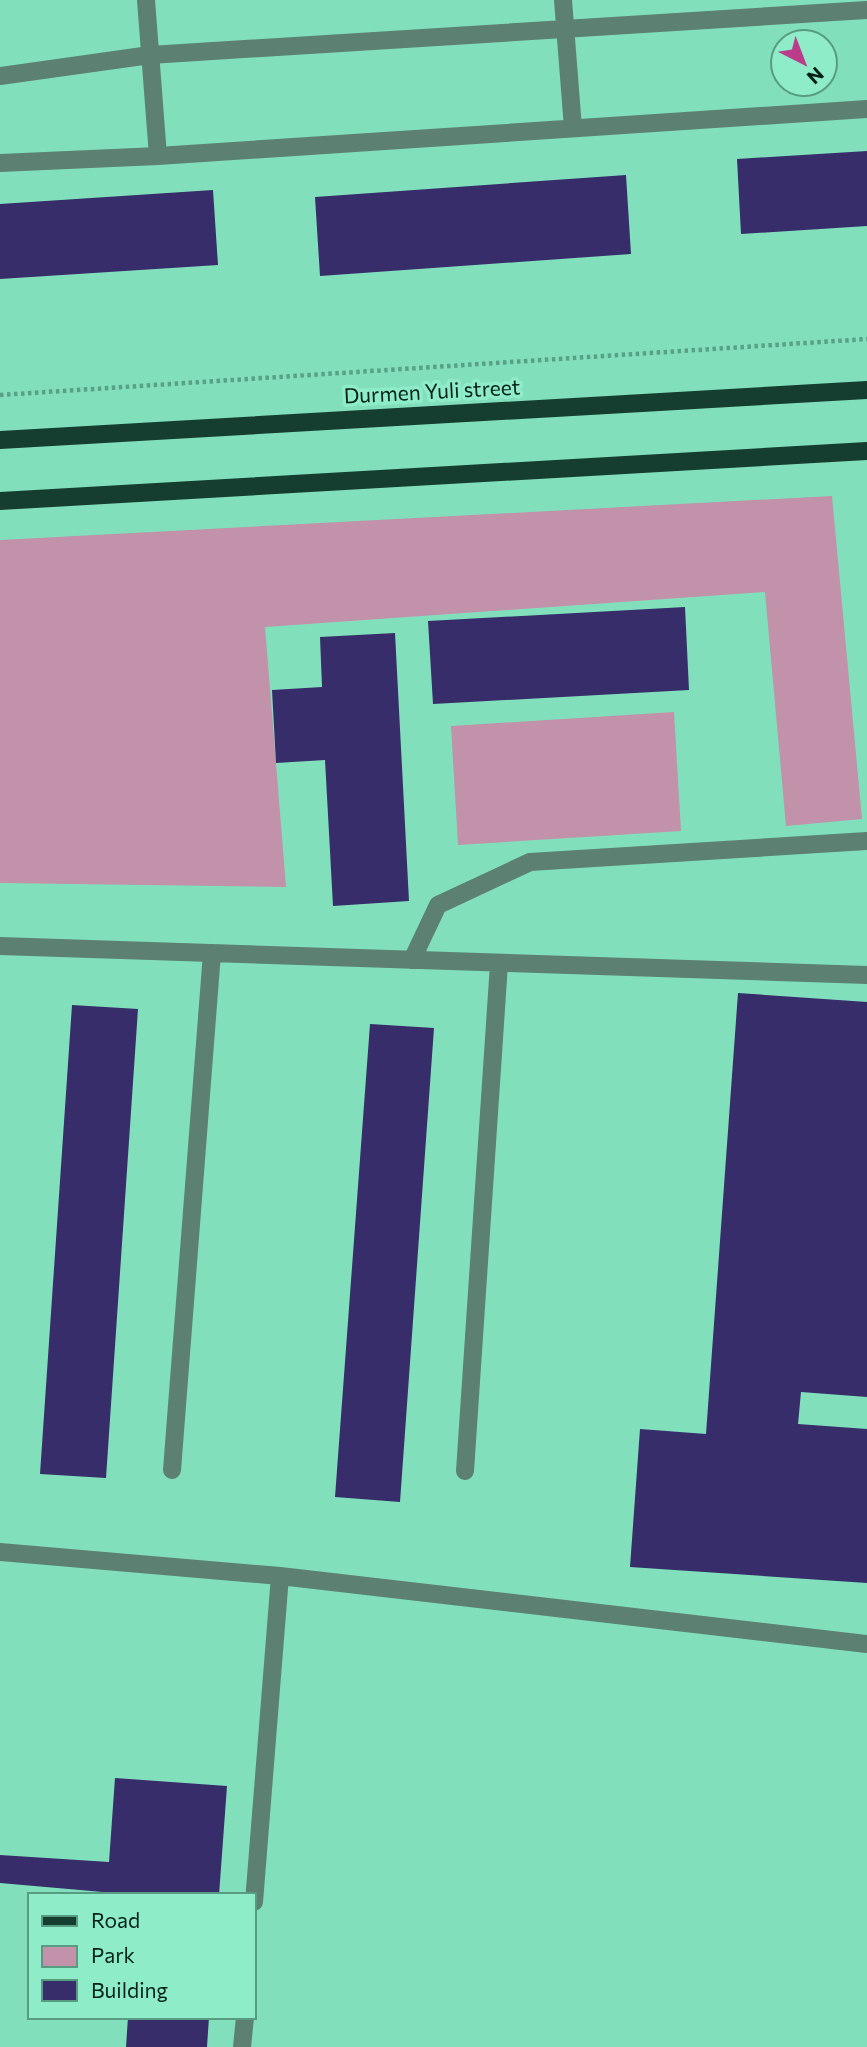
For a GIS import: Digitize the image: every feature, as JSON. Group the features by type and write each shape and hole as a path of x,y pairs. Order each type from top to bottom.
{"main road":[{"name":"Durmen Yuli street","path":"0,440 867,390"},
{"path":"0,501 867,451"}],"lane":[{"path":"146,0 158,156"},
{"path":"562,0 573,128"},
{"path":"0,76 150,55 867,10"},
{"path":"0,163 158,156 867,109"},
{"path":"412,960 438,905 530,862 867,841"},
{"path":"0,946 867,975"},
{"path":"172,1470 212,953"},
{"path":"465,1471 499,964"},
{"path":"0,1552 280,1576 867,1644"},
{"path":"255,1893 280,1576"},
{"path":"242,2047 244,2019"}],"path":[{"path":"0,395 867,339"}],"green space":[{"path":"832,496 862,819 786,826 765,592 265,627 286,887 0,883 0,540"},
{"path":"674,712 681,831 458,845 451,726"}],"building":[{"path":"867,151 867,226 741,234 737,159"},
{"path":"626,175 631,254 320,276 315,197"},
{"path":"213,190 218,265 0,279 0,204"},
{"path":"685,607 689,690 433,704 428,621"},
{"path":"395,633 409,901 333,906 325,760 276,763 272,690 322,687 320,637"},
{"path":"738,993 867,1002 867,1397 801,1392 798,1424 867,1429 867,1583 630,1567 640,1429 706,1434"},
{"path":"72,1005 138,1009 106,1478 40,1474"},
{"path":"370,1024 434,1028 400,1502 335,1497"},
{"path":"115,1778 227,1786 219,1893 114,1893 0,1883 0,1855 109,1862"},
{"path":"128,2019 209,2019 207,2047 126,2047"}]}
